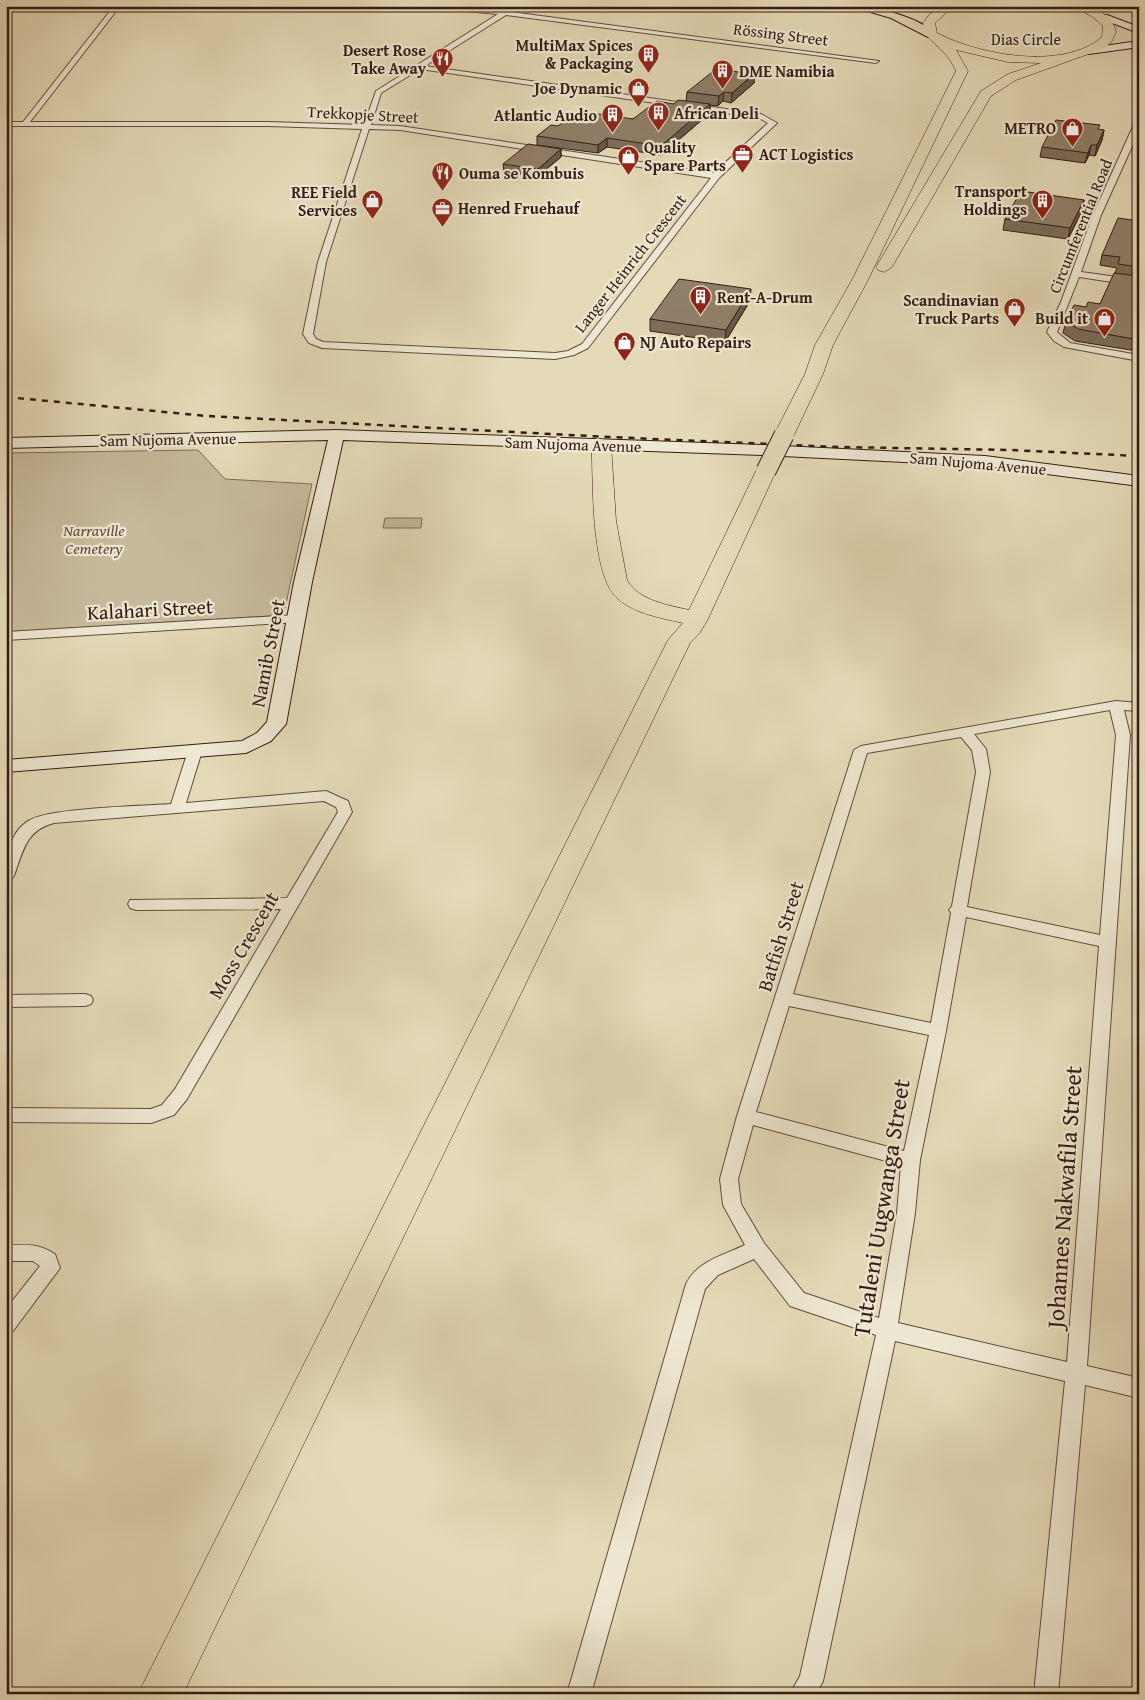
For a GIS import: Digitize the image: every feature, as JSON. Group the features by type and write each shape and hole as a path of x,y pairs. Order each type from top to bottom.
{"highway":[{"path":"160,1694 680,640 698,613 814,374 824,345 860,280 935,124 959,80 962,71 956,58 937,38 929,23 933,17 949,6"},
{"name":"Dias Circle","path":"937,38 963,50 1009,58 1049,58 1084,52 1110,34 1110,27 1096,12 1077,6"},
{"path":"814,374 838,347 986,94 1012,76 1084,52"},
{"path":"601,445 604,504 613,569 622,591 629,596 698,613"},
{"path":"176,1694 690,640 698,613"}],"main road":[{"path":"855,6 894,16 937,38"}],"street":[{"path":"25,124 117,6"},
{"name":"Rössing Street","path":"414,6 505,13 876,61"},
{"name":"Langer Heinrich Crescent","path":"420,67 770,119 773,123 716,176 585,346 571,353 555,356 322,345 312,341 308,334 322,262 378,92 516,6"},
{"path":"1123,7 1139,10"},
{"path":"1096,12 1139,30"},
{"path":"1084,52 1139,44"},
{"name":"Circumferential Road","path":"1139,122 1097,215 1076,274 1052,332 1057,340 1067,345 1139,358"},
{"name":"Trekkopje Street","path":"6,124 366,125 400,128 716,176"},
{"path":"1076,274 1139,283"},
{"name":"Sam Nujoma Avenue","path":"6,443 337,435 985,461 1139,482"},
{"name":"Namib Street","path":"6,766 246,747 264,737 276,724 296,619 337,435"},
{"name":"Kalahari Street","path":"6,636 296,619"},
{"name":"Batfish Street","path":"1139,707 1116,705 861,750 746,1116 729,1178 732,1205 757,1249 797,1300 887,1330 1139,1388"},
{"name":"Johannes Nakwafila Street","path":"1046,1694 1076,1375 1123,734 1116,705"},
{"name":"Tutaleni Uugwanga Street","path":"802,1694 811,1681 887,1330 906,1213 911,1160 938,1031 957,910 983,772 979,749 963,731"},
{"path":"177,808 196,751"},
{"name":"Moss Crescent","path":"6,876 22,836 35,823 54,818 326,796 343,804 346,812 181,1094 168,1110 151,1116 6,1115"},
{"path":"136,904 292,903"},
{"path":"957,910 1108,942"},
{"path":"783,998 938,1031"},
{"path":"6,1001 85,1000"},
{"path":"746,1116 911,1160"},
{"path":"579,1694 696,1284 712,1269 757,1249"},
{"path":"6,1253 36,1253 48,1260 50,1268 6,1325"}],"green space":[{"name":"Narraville Cemetery","path":"198,450 225,479 312,484 285,608 271,616 6,632 6,453"},
{"path":"385,518 422,518 421,528 383,528"}],"building":[{"path":"716,69 754,74 732,93 724,92 719,96 687,92"},
{"path":"678,100 710,104 661,146 607,138 598,145 537,136 551,125 558,126 578,111 633,119 657,101 674,104"},
{"path":"1056,120 1100,125 1098,129 1104,130 1097,145 1091,145 1088,153 1042,147"},
{"path":"528,144 561,149 538,169 503,164"},
{"path":"1021,191 1084,200 1070,228 1005,219"},
{"path":"1118,218 1139,221 1139,267 1118,264 1120,257 1102,255"},
{"path":"1114,273 1139,276 1139,340 1078,329 1066,321 1074,305 1086,307 1088,302 1100,304"},
{"name":"Rent-A-Drum","path":"679,279 751,289 726,330 650,319"}],"railway":[{"path":"6,397 207,416 609,437 839,447 1010,450 1139,456"}],"place":[{"name":"MultiMax Spices & Packaging","path":"649,73"},
{"name":"Desert Rose Take Away","path":"442,78"},
{"name":"DME Namibia","path":"723,90"},
{"name":"Joe Dynamic","path":"638,107"},
{"name":"African Deli","path":"658,132"},
{"name":"Atlantic Audio","path":"613,134"},
{"name":"METRO","path":"1072,147"},
{"name":"ACT Logistics","path":"743,173"},
{"name":"Quality Spare Parts","path":"628,175"},
{"name":"Ouma se Kombuis","path":"443,192"},
{"name":"Transport Holdings","path":"1043,219"},
{"name":"REE Field Services","path":"373,220"},
{"name":"Henred Fruehauf","path":"442,227"},
{"name":"Rent-A-Drum","path":"701,316"},
{"name":"Scandinavian Truck Parts","path":"1015,328"},
{"name":"Build it","path":"1104,337"},
{"name":"NJ Auto Repairs","path":"624,361"}]}
